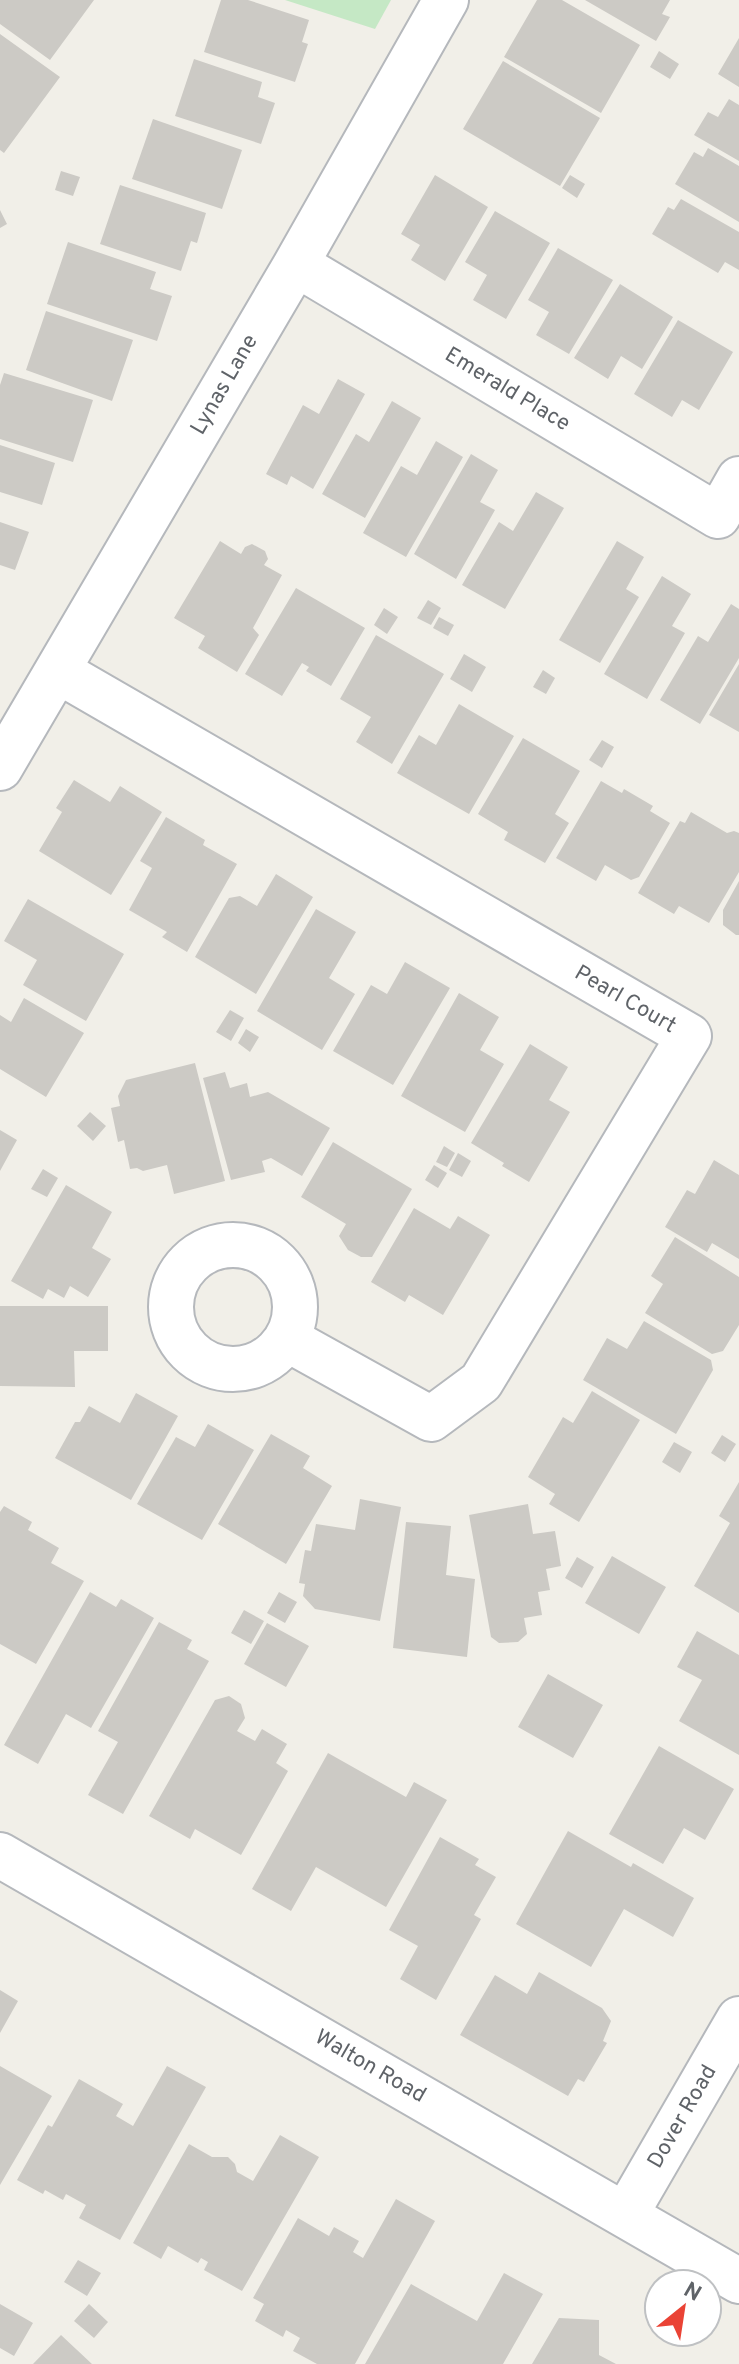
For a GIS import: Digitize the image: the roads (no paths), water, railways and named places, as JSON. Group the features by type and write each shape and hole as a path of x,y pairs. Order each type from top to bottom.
{"street":[{"name":"Lynas Lane","path":"0,768 296,264 446,0"},
{"name":"Emerald Place","path":"296,264 732,508"},
{"name":"Pearl Court","path":"58,671 689,1036 481,1382 444,1410 431,1419 287,1339"},
{"name":"Walton Road","path":"0,1855 739,2281"},
{"name":"Dover Road","path":"626,2214 739,2019"}]}
